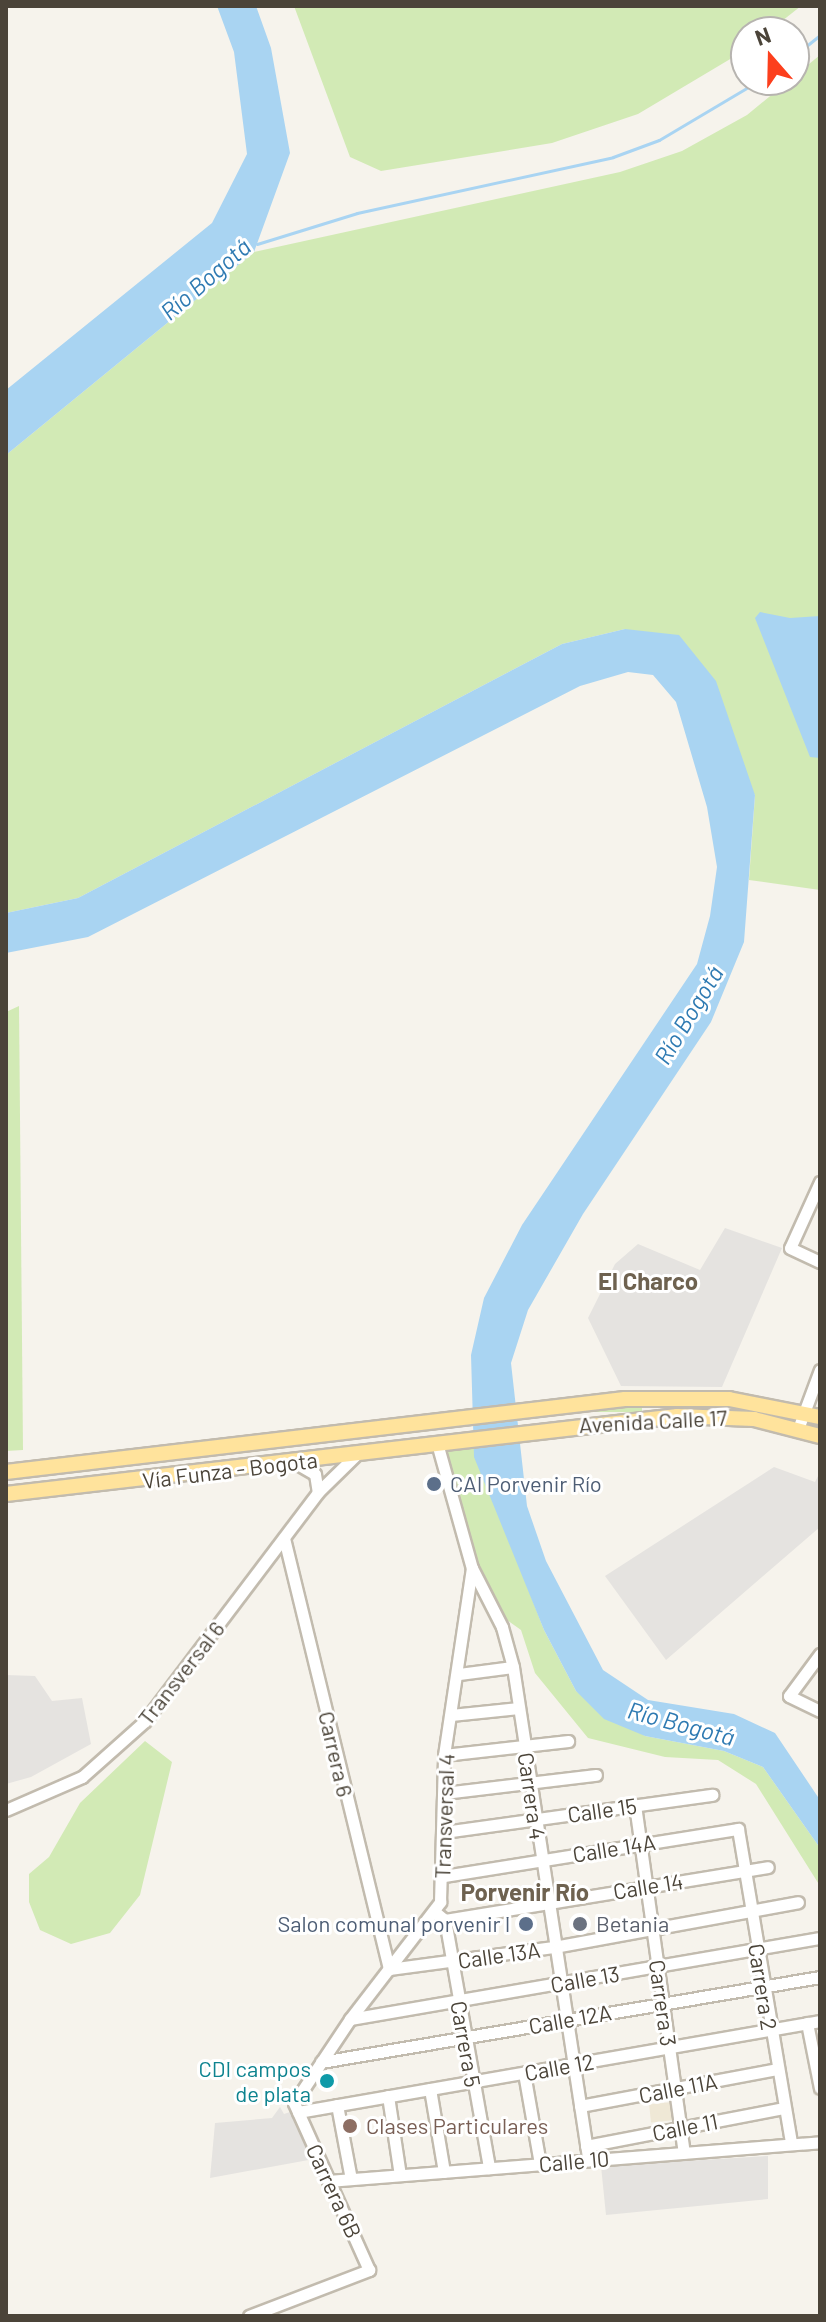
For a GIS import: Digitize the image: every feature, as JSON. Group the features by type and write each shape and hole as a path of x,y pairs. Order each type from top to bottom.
{"main road":[{"name":"Avenida Calle 17","path":"6,1472 658,1397 738,1400 804,1411 820,1417"},
{"path":"658,1397 659,1417"},
{"name":"Avenida Calle 17","path":"454,1440 659,1417 736,1416 820,1436"},
{"name":"Vía Funza - Bogota","path":"6,1494 71,1489 454,1440"},
{"path":"70,1466 71,1489"}],"street":[{"path":"820,1182 790,1248 820,1262"},
{"path":"798,1429 820,1370"},
{"name":"Carrera 4","path":"437,1443 472,1568 502,1627 513,1667 588,2160"},
{"name":"Transversal 6","path":"6,1810 67,1786 123,1744 159,1704 318,1492 358,1453"},
{"path":"292,1462 311,1469 318,1492"},
{"name":"Carrera 6","path":"284,1538 389,1969"},
{"name":"Transversal 4","path":"298,2112 296,2097 350,2019 389,1969 440,1916 444,1876 444,1755 459,1674 472,1568"},
{"path":"820,1654 816,1666 789,1698 816,1710 820,1720"},
{"path":"459,1674 513,1667"},
{"path":"451,1715 519,1708"},
{"path":"444,1755 568,1741"},
{"path":"444,1793 596,1775"},
{"name":"Calle 15","path":"444,1832 712,1795"},
{"name":"Carrera 3","path":"635,1805 684,2153"},
{"name":"Calle 14A","path":"444,1876 738,1829"},
{"name":"Carrera 2","path":"738,1829 769,2030 791,2144"},
{"name":"Calle 14","path":"440,1916 548,1903 768,1867"},
{"name":"Calle 13A","path":"389,1969 554,1947 798,1902"},
{"name":"Carrera 5","path":"440,1916 452,1961 489,2168"},
{"name":"Calle 13","path":"350,2019 820,1938"},
{"name":"Calle 12A","path":"321,2062 820,1977"},
{"name":"Calle 12","path":"298,2112 820,2021"},
{"path":"807,2023 820,2088"},
{"name":"Calle 11A","path":"580,2106 777,2069"},
{"path":"524,2073 540,2164"},
{"path":"430,2089 444,2172"},
{"path":"388,2096 400,2175"},
{"path":"337,2105 351,2179"},
{"name":"Calle 11","path":"586,2146 784,2108"},
{"name":"Carrera 6B","path":"267,2312 369,2270 298,2112"},
{"name":"Calle 10","path":"328,2181 820,2142"},
{"path":"249,2316 267,2312"}],"shaded area":[{"path":"725,1228 782,1248 722,1387 621,1386 588,1318 615,1264 638,1244 700,1270"},
{"path":"774,1467 815,1482 820,1472 820,1527 666,1660 605,1576"},
{"path":"6,1675 35,1676 52,1701 82,1698 91,1744 31,1777 6,1784"},
{"path":"673,2102 675,2120 651,2122 649,2105"},
{"path":"280,2107 284,2114 290,2112 314,2159 210,2178 215,2123 272,2118"},
{"path":"768,2156 768,2199 606,2215 601,2166"}],"green space":[{"path":"294,6 801,6 788,16 730,16 730,59 638,114 552,143 381,171 350,157"},
{"path":"820,55 820,890 749,880 755,795 625,629 562,644 78,898 6,913 6,455 254,252 620,172 682,151 747,115 770,96 810,96 810,63"},
{"path":"19,1006 23,1450 6,1451 6,1012"},
{"path":"530,1404 642,1404 642,1412 530,1412"},
{"path":"472,1444 544,1630 576,1691 645,1736 724,1751 763,1767 820,1848 820,1886 756,1784 718,1760 665,1757 588,1738 535,1673 521,1630 507,1620 476,1564 444,1448"},
{"path":"145,1741 172,1762 140,1895 110,1933 71,1944 40,1930 29,1902 29,1874 49,1857 80,1803"}],"water":[{"name":"Río Bogotá","path":"217,6 256,6 271,48 290,153 254,252 6,455 6,390 212,223 247,154 234,52"},
{"path":"760,612 790,618 820,616 820,758 810,757 755,618"},
{"name":"Río Bogotá","path":"625,629 679,635 716,681 755,795 744,942 711,1022 583,1214 528,1310 511,1363 527,1506 546,1561 603,1670 648,1700 734,1714 775,1733 820,1800 820,1848 763,1767 724,1751 645,1736 604,1719 576,1691 544,1630 474,1457 471,1355 484,1298 522,1225 697,964 710,916 717,867 707,807 676,702 653,675 628,672 580,686 88,937 6,953 6,913 78,898 562,644"}],"waterway":[{"path":"810,43 820,35"},
{"name":"Río Bogotá","path":"257,244 357,213 613,157 659,140 733,96"}],"place":[{"name":"CAI Porvenir Río","path":"434,1484"},
{"name":"Salon comunal porvenir l","path":"526,1924"},
{"name":"Betania","path":"580,1924"},
{"name":"CDI campos de plata","path":"327,2081"},
{"name":"Clases Particulares","path":"350,2126"}],"district":[{"name":"El Charco","path":"648,1281"},
{"name":"Porvenir Río","path":"525,1892"}]}
